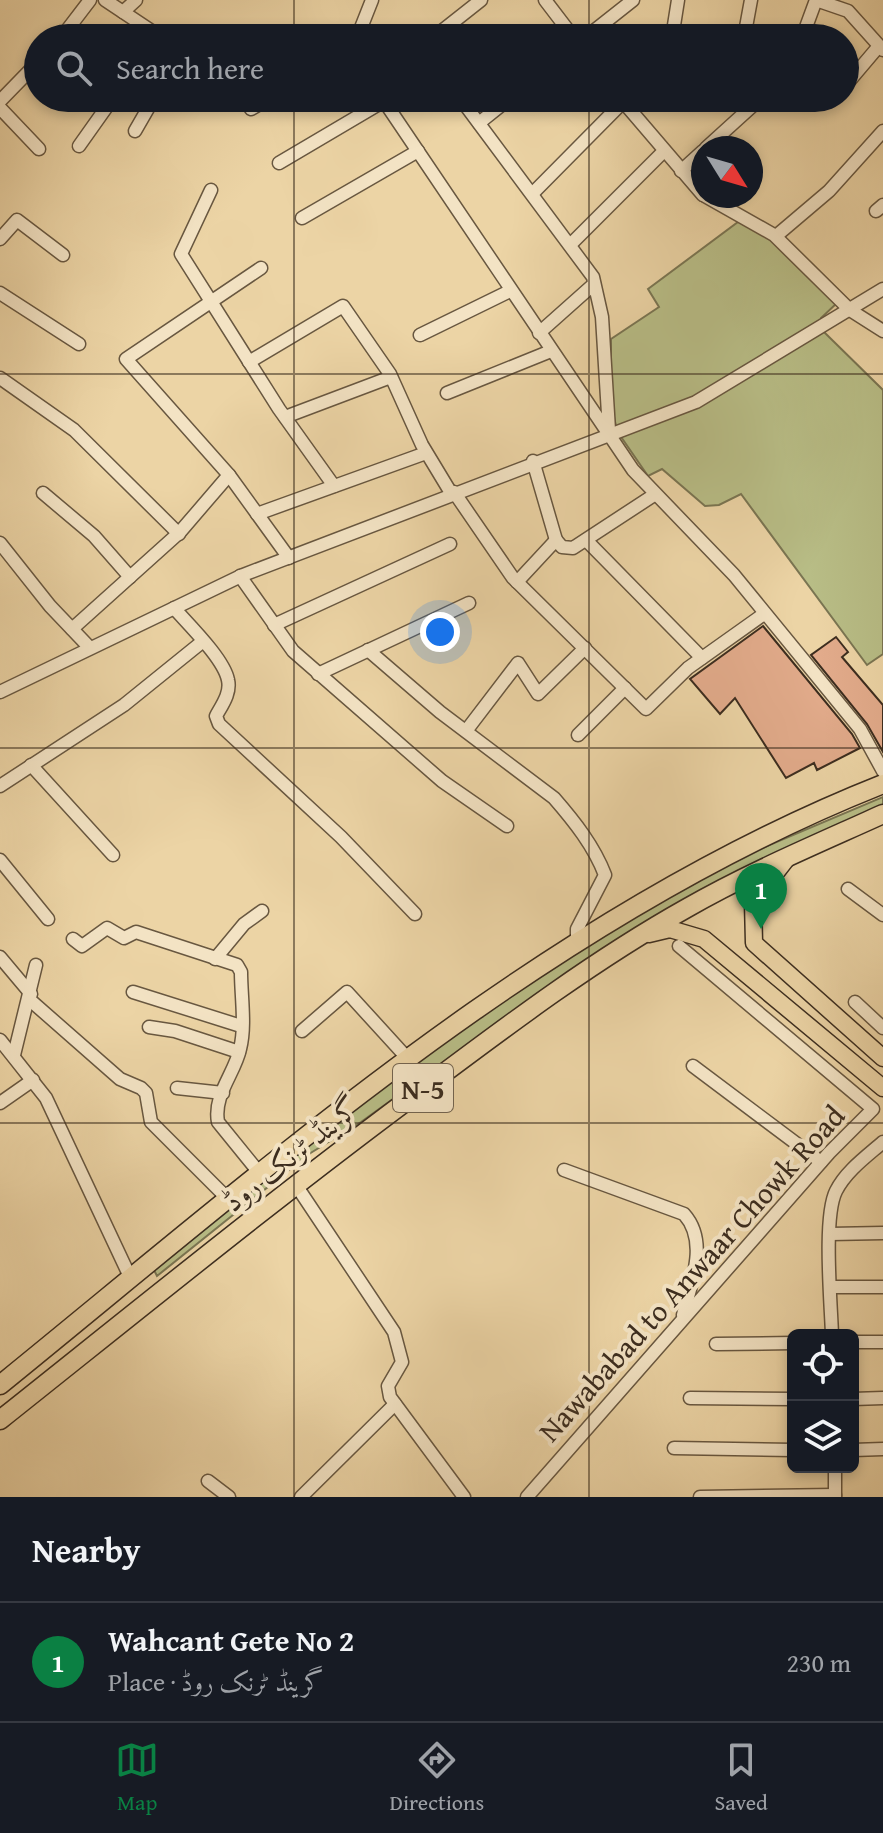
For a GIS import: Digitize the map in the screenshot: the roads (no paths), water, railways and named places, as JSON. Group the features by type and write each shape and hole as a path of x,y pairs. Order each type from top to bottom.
{"highway":[{"name":"گرینڈ ٹرنک روڈ","path":"4,1376 409,1060 577,942 712,861 883,784"},
{"name":"گرینڈ ٹرنک روڈ","path":"0,1420 296,1185 513,1022 640,936 789,856 883,814"},
{"path":"131,1279 149,1301"}],"main road":[{"path":"789,856 753,902 754,943 883,1058"},
{"path":"640,936 670,929 704,939 883,1088"}],"street":[{"path":"72,24 90,0"},
{"path":"105,0 140,24"},
{"path":"123,12 136,0"},
{"path":"363,24 372,0"},
{"path":"451,24 481,0"},
{"path":"545,0 563,24"},
{"path":"603,24 633,0"},
{"path":"674,24 678,0"},
{"path":"747,24 751,0"},
{"path":"807,24 816,0 848,11 881,48 859,71"},
{"path":"0,101 24,76"},
{"path":"0,108 39,149"},
{"path":"79,146 103,112"},
{"path":"135,131 146,112"},
{"path":"279,163 363,112"},
{"path":"391,112 551,351 654,495 712,549 860,729 883,771"},
{"path":"471,112 585,262 602,317 610,434"},
{"path":"479,123 493,112"},
{"path":"533,193 611,112"},
{"path":"634,112 691,181"},
{"path":"740,112 740,117"},
{"path":"719,136 746,112"},
{"path":"776,236 829,191 883,131"},
{"path":"302,218 418,151"},
{"path":"571,244 664,151"},
{"path":"681,171 691,161"},
{"path":"211,190 181,254 285,417 334,486"},
{"path":"727,208 776,236 850,310 883,331"},
{"path":"0,239 17,220 63,255"},
{"path":"261,268 208,300 126,359 229,475 289,558"},
{"path":"539,333 594,284"},
{"path":"0,692 240,576 533,461 696,402 883,289"},
{"path":"420,335 510,291"},
{"path":"0,293 79,344"},
{"path":"249,362 343,306 391,377 426,453 517,582 646,709 702,658 764,614"},
{"path":"447,393 551,351"},
{"path":"285,417 391,377"},
{"path":"0,378 55,413 179,534"},
{"path":"257,514 426,453"},
{"path":"533,461 556,540 567,548 586,540 654,495"},
{"path":"72,629 179,534 229,475"},
{"path":"43,493 94,536 130,577"},
{"path":"517,582 556,540"},
{"path":"586,540 702,658"},
{"path":"0,543 90,648"},
{"path":"274,625 450,544"},
{"path":"240,576 293,651 442,781 507,826"},
{"path":"318,674 469,603"},
{"path":"174,608 223,668 229,682 227,695 216,716 219,724 341,837 415,914"},
{"path":"0,786 124,705 202,642"},
{"path":"466,731 518,663 538,694 585,648"},
{"path":"368,650 554,798 599,858 605,875 604,882 577,929 577,942"},
{"path":"578,735 625,688"},
{"path":"31,765 113,855"},
{"path":"0,860 48,919"},
{"path":"848,889 883,915"},
{"path":"215,959 244,924 262,911"},
{"path":"73,939 85,946 107,928 124,938 136,932 237,965 241,972 239,1052 223,1093 218,1122 261,1175"},
{"name":"Nawababad to Anwaar Chowk Road","path":"527,1497 821,1162 873,1109 679,946"},
{"path":"0,957 30,997 120,1079 146,1093 151,1122 229,1200"},
{"path":"14,1055 36,965"},
{"path":"133,992 241,1026"},
{"path":"302,1031 347,992 409,1060"},
{"path":"855,1002 883,1028"},
{"path":"149,1027 175,1031 239,1052"},
{"path":"0,1040 46,1098 82,1168 131,1279"},
{"path":"693,1066 821,1162"},
{"path":"0,1103 33,1080"},
{"path":"177,1088 223,1093"},
{"path":"832,1329 830,1234 834,1194 848,1174 883,1142"},
{"path":"564,1170 684,1214 698,1249 683,1318"},
{"path":"296,1185 394,1332 402,1362 388,1386 395,1404 464,1497"},
{"path":"830,1234 883,1233"},
{"path":"831,1287 883,1287"},
{"path":"859,1342 883,1342"},
{"path":"716,1344 787,1343"},
{"path":"690,1398 787,1399"},
{"path":"859,1399 883,1398"},
{"path":"301,1497 395,1404"},
{"path":"674,1448 787,1450"},
{"path":"859,1450 883,1449"},
{"path":"700,1497 835,1496 835,1473"},
{"path":"208,1481 229,1497"}],"place":[{"name":"Wahcant Gete No 2","path":"761,929"}]}
